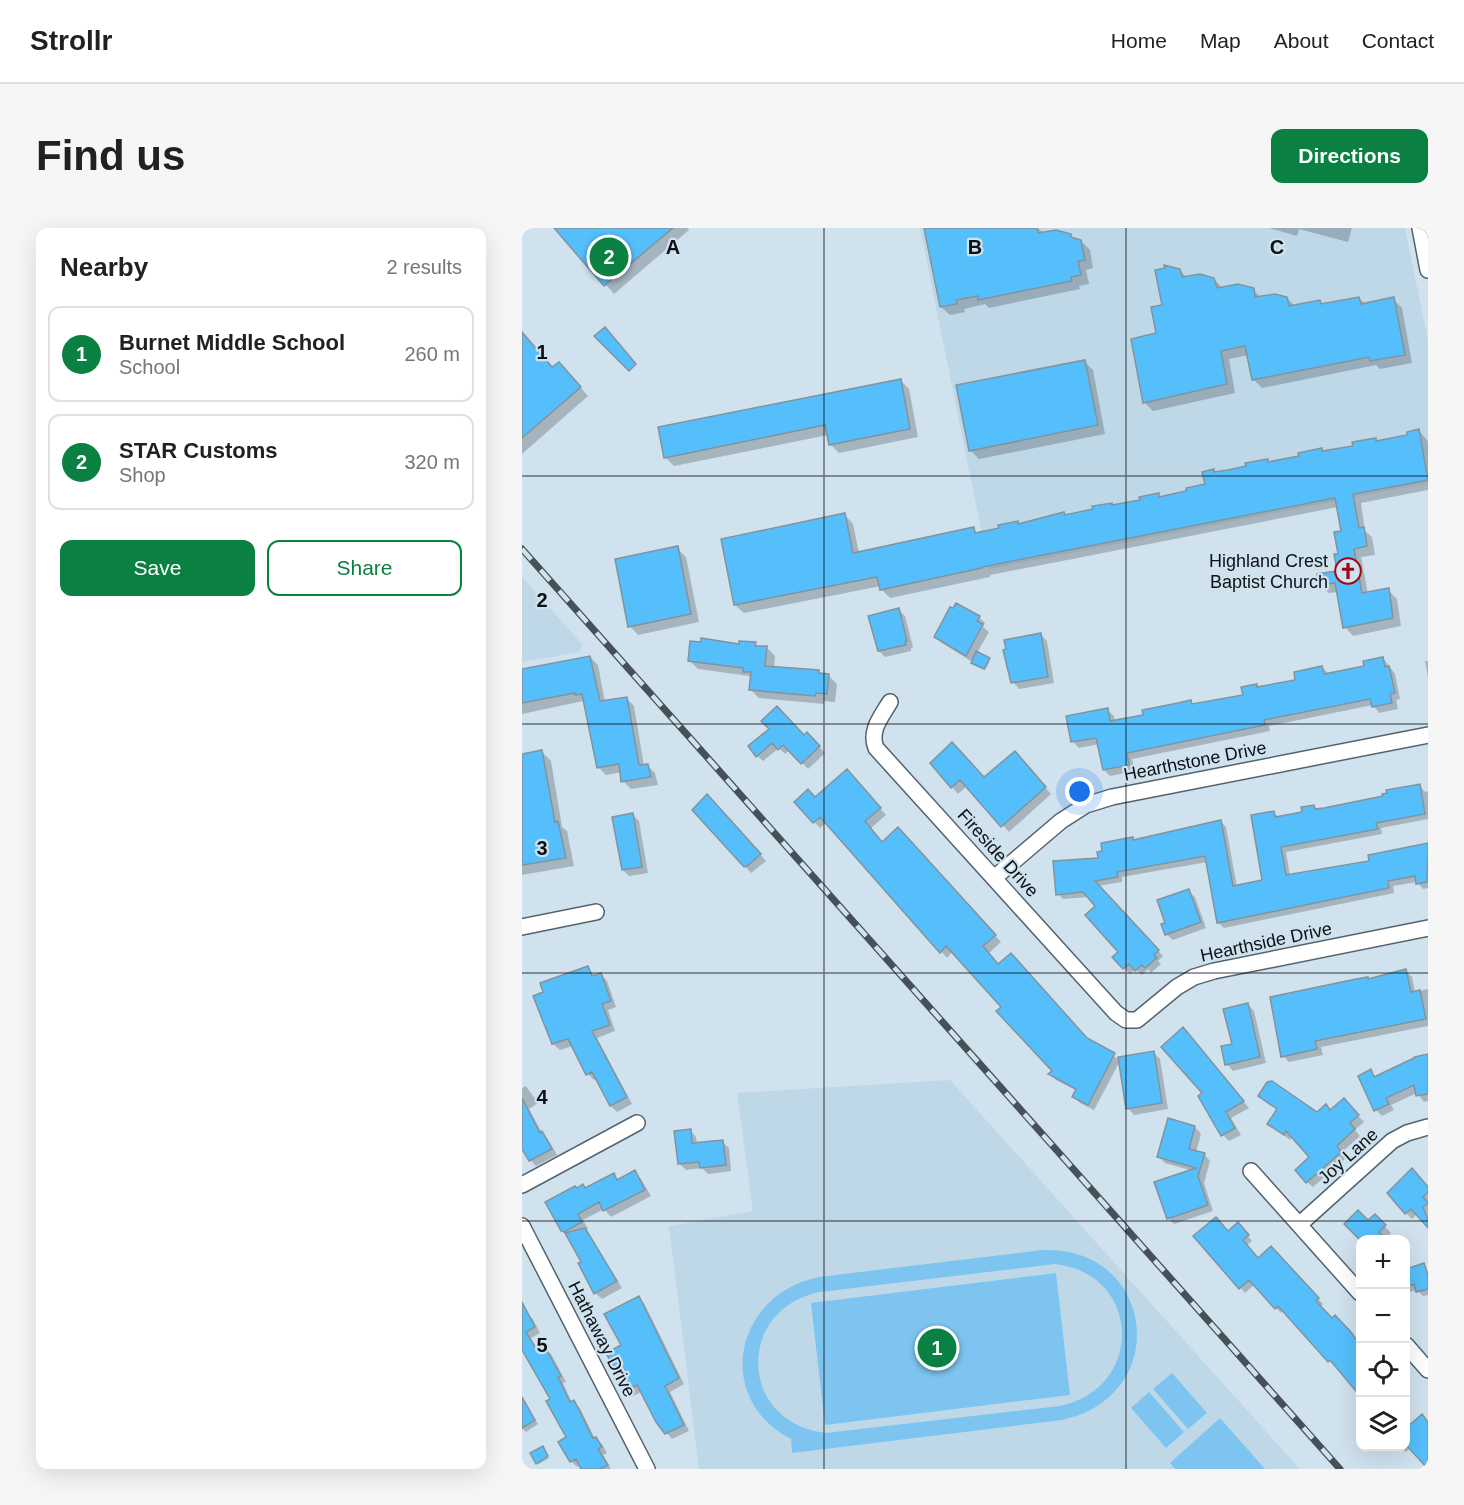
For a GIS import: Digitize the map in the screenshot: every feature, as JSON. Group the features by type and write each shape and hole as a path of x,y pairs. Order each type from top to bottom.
{"street":[{"path":"1420,228 1428,270"},
{"name":"Fireside Drive","path":"890,702 874,731 873,740 876,748 1116,1013 1126,1020"},
{"name":"Hearthstone Drive","path":"994,878 1061,821 1086,805 1112,797 1428,735"},
{"path":"522,927 596,912"},
{"name":"Hearthside Drive","path":"1126,1020 1137,1020 1177,987 1194,977 1428,928"},
{"path":"522,1185 637,1123"},
{"name":"Joy Lane","path":"1300,1224 1392,1141 1407,1133 1428,1128"},
{"path":"1251,1171 1357,1289"},
{"name":"Hathaway Drive","path":"522,1226 647,1469"},
{"path":"1410,1347 1425,1359"}],"shaded area":[{"path":"920,228 1405,228 1428,341 1428,483 989,569"},
{"path":"522,577 582,644 580,652 522,662"},
{"path":"950,1080 1300,1469 699,1469 669,1226 753,1211 737,1093"},
{"path":"1042,1250 1080,1255 1109,1271 1128,1295 1136,1324 1135,1354 1122,1383 1098,1406 1062,1420 792,1453 791,1439 766,1421 751,1399 743,1375 744,1349 752,1325 768,1304 790,1287 819,1277","holes":["1055,1264 1084,1272 1104,1288 1117,1309 1122,1332 1119,1356 1107,1378 1088,1395 1060,1406 826,1433 797,1425 776,1409 763,1388 758,1365 761,1341 773,1320 792,1303 820,1292"]},
{"path":"1056,1273 1070,1395 825,1425 811,1303"},
{"path":"1172,1373 1207,1413 1188,1429 1153,1389"},
{"path":"1149,1392 1184,1432 1166,1448 1131,1408"},
{"path":"1220,1418 1265,1469 1175,1469 1170,1463"}],"building":[{"path":"554,228 673,228 604,286"},
{"path":"924,228 1037,228 1038,233 1056,230 1071,234 1071,237 1081,240 1085,260 1078,261 1081,275 1071,277 1072,281 978,300 978,296 956,300 957,304 940,307"},
{"path":"1164,265 1180,269 1182,277 1200,274 1214,278 1217,288 1238,284 1254,288 1255,297 1275,294 1287,297 1289,306 1320,300 1321,304 1359,297 1361,304 1394,297 1405,355 1370,361 1369,357 1252,380 1245,346 1221,351 1227,384 1143,403 1131,339 1156,333 1151,307 1162,305 1155,270 1165,268"},
{"path":"605,327 636,364 629,371 594,336"},
{"path":"522,332 552,367 559,362 581,387 522,438"},
{"path":"1085,360 1098,425 969,451 956,385"},
{"path":"901,379 910,429 829,445 825,425 664,458 658,427"},
{"path":"1419,429 1428,480 1353,494 1359,528 1364,527 1367,546 1354,549 1362,593 1389,588 1393,618 1343,628 1335,583 1319,585 1317,574 1337,571 1334,554 1338,554 1334,532 1341,531 1335,498 982,567 880,590 877,577 734,605 721,539 845,513 853,553 974,527 975,533 999,528 998,525 1018,521 1018,524 1064,512 1065,515 1093,509 1092,506 1140,500 1139,497 1159,493 1159,497 1205,484 1202,472 1214,469 1214,472 1228,470 1246,466 1245,463 1268,459 1268,462 1299,456 1298,453 1322,448 1322,451 1353,446 1352,442 1376,438 1376,441 1407,435 1407,432"},
{"path":"678,546 691,614 628,627 615,559"},
{"path":"956,603 980,616 977,621 983,624 966,656 934,637 950,607 953,608"},
{"path":"899,608 906,645 878,651 868,616"},
{"path":"1041,633 1048,677 1011,683 1003,650 1006,649 1004,640"},
{"path":"701,638 739,644 739,641 756,642 755,646 767,646 765,666 819,670 819,673 829,674 827,694 816,693 815,696 749,690 751,672 743,672 743,668 688,661 690,641 701,642"},
{"path":"976,651 990,658 984,669 971,663"},
{"path":"590,656 600,701 627,697 639,765 648,764 651,777 621,782 619,764 597,768 582,694 575,695 575,693 522,703 522,669"},
{"path":"1383,657 1385,667 1389,666 1395,693 1390,694 1392,703 1372,707 1370,699 1264,720 1265,725 1127,753 1129,765 1103,770 1096,738 1071,742 1066,716 1108,708 1110,721 1143,715 1142,710 1191,700 1192,704 1243,695 1241,687 1257,684 1257,687 1295,680 1294,672 1322,666 1324,674 1364,666 1363,661"},
{"path":"777,706 804,735 807,732 820,746 801,764 783,745 778,750 772,743 756,757 748,746 769,729 761,721"},
{"path":"952,742 984,777 1015,751 1046,787 1001,827 960,780 951,788 930,763"},
{"path":"542,750 555,822 558,821 566,858 522,865 522,754"},
{"path":"847,769 881,808 865,821 882,842 898,827 996,935 983,946 998,964 1011,953 1087,1038 1115,1053 1088,1105 1072,1097 1076,1089 1048,1074 1052,1071 996,1011 1001,1007 946,946 940,953 820,817 813,823 794,802 808,789 815,797"},
{"path":"1420,784 1425,814 1376,823 1378,829 1281,847 1286,875 1369,861 1368,855 1428,843 1427,882 1416,884 1415,876 1388,881 1389,888 1217,923 1205,856 1117,872 1118,877 1095,881 1159,950 1154,955 1157,958 1145,968 1142,965 1135,971 1129,964 1123,969 1112,957 1118,952 1085,915 1095,906 1083,892 1056,895 1053,861 1098,858 1097,852 1102,851 1101,843 1133,837 1133,840 1221,820 1233,886 1262,880 1251,815 1274,811 1275,817 1302,812 1301,807 1314,805 1315,809 1324,808 1383,796 1382,794 1387,793 1386,790"},
{"path":"707,794 761,854 747,866 744,867 692,810"},
{"path":"633,813 642,867 622,870 612,817"},
{"path":"1189,889 1201,922 1165,935 1161,924 1165,923 1157,900"},
{"path":"588,966 592,976 601,973 611,1001 602,1004 610,1025 592,1031 627,1097 610,1106 592,1072 586,1075 568,1039 552,1044 533,996 543,992 540,983"},
{"path":"1406,969 1411,992 1420,990 1426,1019 1315,1041 1317,1049 1281,1057 1270,997 1356,979 1368,977 1368,979"},
{"path":"1248,1003 1260,1057 1225,1065 1221,1046 1232,1044 1223,1009"},
{"path":"1183,1027 1244,1101 1226,1112 1235,1128 1221,1136 1198,1096 1202,1093 1161,1047"},
{"path":"1154,1051 1162,1103 1126,1109 1118,1057"},
{"path":"1428,1054 1428,1094 1416,1096 1414,1085 1386,1098 1389,1104 1374,1111 1358,1076 1371,1069 1374,1077 1414,1057"},
{"path":"1272,1081 1317,1112 1326,1104 1330,1110 1344,1098 1359,1115 1350,1123 1355,1129 1337,1146 1341,1152 1306,1183 1295,1170 1309,1157 1286,1131 1284,1135 1267,1124 1277,1109 1258,1096 1267,1082"},
{"path":"522,1098 540,1133 542,1131 552,1149 529,1161 522,1149"},
{"path":"1168,1118 1195,1126 1189,1149 1205,1153 1198,1176 1208,1205 1167,1219 1154,1182 1196,1168 1157,1157"},
{"path":"691,1129 692,1143 723,1140 726,1165 700,1168 699,1162 678,1164 674,1131"},
{"path":"1412,1168 1428,1187 1428,1192 1423,1197 1428,1203 1423,1207 1428,1220 1428,1228 1411,1209 1405,1214 1387,1193"},
{"path":"635,1170 645,1190 603,1211 599,1202 578,1214 582,1222 564,1232 561,1231 545,1202 575,1186 577,1188 583,1184 585,1188 614,1173 617,1180"},
{"path":"1358,1210 1368,1220 1375,1214 1386,1225 1379,1232 1382,1235 1356,1236 1344,1224"},
{"path":"1216,1217 1228,1231 1238,1222 1249,1235 1243,1240 1258,1258 1271,1246 1319,1298 1316,1301 1332,1318 1335,1315 1356,1339 1356,1391 1330,1360 1328,1362 1278,1306 1275,1309 1249,1280 1239,1289 1193,1236"},
{"path":"585,1228 617,1281 594,1294 578,1263 581,1262 565,1233"},
{"path":"1424,1263 1428,1276 1428,1289 1416,1292 1414,1284 1410,1286 1410,1268"},
{"path":"639,1296 679,1378 665,1386 684,1425 665,1434 656,1422 637,1385 626,1391 606,1353 621,1345 604,1314"},
{"path":"522,1302 535,1327 526,1332 537,1351 545,1347 561,1376 558,1377 570,1402 574,1400 593,1438 596,1437 602,1447 598,1449 608,1465 600,1469 581,1469 576,1459 570,1462 558,1442 566,1437 546,1401 550,1399 522,1350"},
{"path":"522,1397 535,1420 522,1428"},
{"path":"1422,1414 1428,1422 1428,1469 1410,1449 1410,1424"},
{"path":"543,1446 548,1456 536,1464 530,1453"}],"railway":[{"path":"522,549 1340,1469"}],"place":[{"name":"STAR Customs","path":"609,257"},
{"name":"Highland Crest Baptist Church","path":"1348,571"},
{"name":"Burnet Middle School","path":"937,1348"}]}
